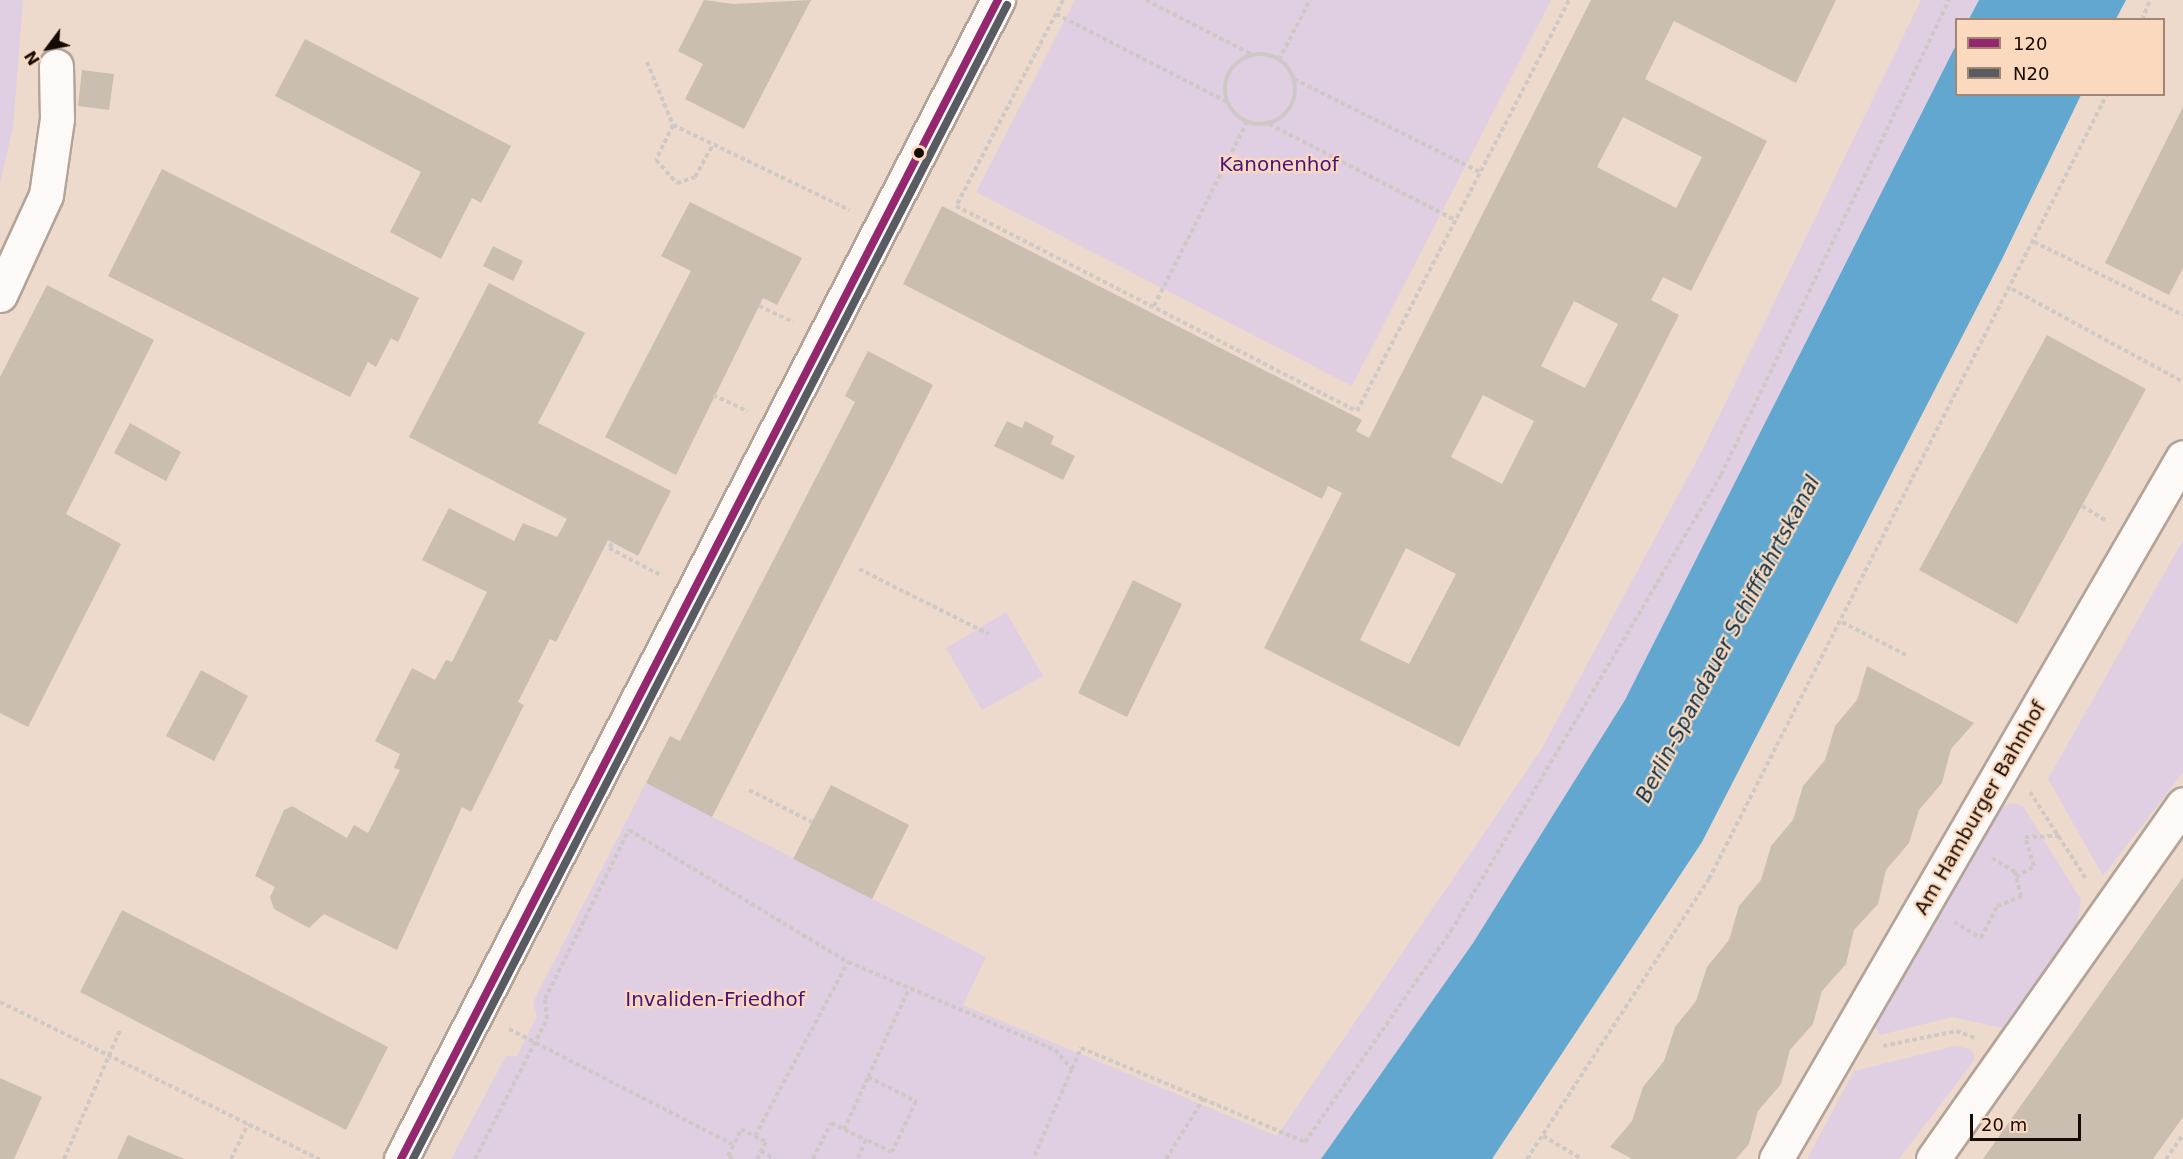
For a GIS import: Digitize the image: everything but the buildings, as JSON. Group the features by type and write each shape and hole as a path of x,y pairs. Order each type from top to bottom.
{"street":[{"path":"401,1159 998,0"},
{"path":"0,295 46,195 57,119 56,66"},
{"name":"Am Hamburger Bahnhof","path":"1776,1159 1833,1056 2010,759 2183,457"},
{"path":"1933,1159 2183,804"}],"path":[{"path":"1063,0 956,206 1357,411 1569,0"},
{"path":"1146,0 1252,54 1279,60 1294,79 1480,172"},
{"path":"1279,60 1310,0"},
{"path":"1033,1159 1081,1048 1305,1142 1451,931 1721,475 1948,0"},
{"path":"2143,18 2150,0"},
{"path":"1056,14 1228,103 1247,122 1269,124 1455,220"},
{"path":"1228,103 1227,79 1252,54"},
{"path":"647,62 673,125 712,146 851,210"},
{"path":"1269,124 1294,101 1294,79"},
{"path":"1527,1159 1709,879 2012,289 2106,96"},
{"path":"1154,306 1247,122"},
{"path":"673,125 656,160 677,183 695,177 712,146"},
{"path":"2034,242 2183,315"},
{"path":"2012,289 2183,382"},
{"path":"759,306 793,322"},
{"path":"713,395 748,411"},
{"path":"612,543 609,548 657,573"},
{"path":"859,569 989,634"},
{"path":"1842,622 1906,656"},
{"path":"2010,759 2107,913"},
{"path":"749,790 812,822"},
{"path":"475,1159 547,1019 545,999 629,830 848,962 908,991 1055,1050 1072,1069"},
{"path":"2016,877 2034,866 2025,837 2059,836"},
{"path":"1924,902 1947,911 1962,931 1982,938 1996,906 2021,897 2016,877 1999,860 1955,850"},
{"path":"755,1136 848,962"},
{"path":"844,1130 908,991"},
{"path":"0,1002 319,1159"},
{"path":"509,1029 734,1145"},
{"path":"64,1159 120,1030"},
{"path":"1833,1056 1956,1031 2009,1052"},
{"path":"813,1159 831,1123 892,1152 916,1101 868,1077"},
{"path":"1166,1159 1203,1100"},
{"path":"231,1159 248,1124"},
{"path":"733,1159 728,1156 741,1130 766,1142 757,1159"},
{"path":"2166,1159 2183,1135"},
{"path":"1543,1136 1582,1159"},
{"path":"857,1159 866,1140"},
{"path":"761,1151 775,1159"}],"green space":[{"path":"0,0 23,0 13,127 0,184"},
{"name":"Kanonenhof","path":"1075,0 1551,0 1352,386 976,192"},
{"name":"Invaliden-Friedhof","path":"1921,0 1979,0 1970,18 1955,18 1955,47 1625,700 1473,943 1321,1159 451,1159 506,1056 517,1056 537,1017 533,1002 646,783 986,957 963,1005 1277,1136 1541,750 1704,447"},
{"path":"2183,540 2183,772 2103,876 2048,779"},
{"path":"1006,612 1043,676 982,710 946,648"},
{"path":"2013,803 2023,806 2081,900 2076,930 2002,1028 1953,1017 1880,1035 1875,1027 1993,808"},
{"path":"1955,1046 1971,1049 1975,1059 1899,1159 1807,1159 1854,1071"}],"water":[{"path":"1979,0 2126,0 2117,18 1970,18"},
{"name":"Berlin-Spandauer Schifffahrtskanal","path":"1955,47 1955,96 2081,96 2002,259 1702,842 1492,1159 1321,1159 1473,943 1625,700"}],"transit line":[{"name":"120","path":"401,1159 998,0"},
{"name":"N20","path":"413,1159 1007,5"}]}
